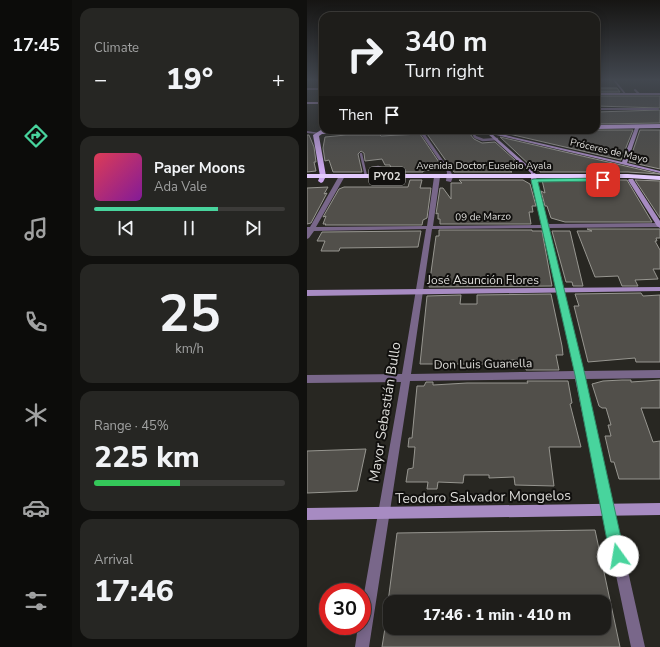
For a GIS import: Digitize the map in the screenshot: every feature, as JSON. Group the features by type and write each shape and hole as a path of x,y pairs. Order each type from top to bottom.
{"highway":[{"name":"Avenida Doctor Eusebio Ayala","path":"307,176 322,178 436,179 660,178"},
{"name":"Avenida Doctor Eusebio Ayala","path":"341,178 389,176 436,179"},
{"name":"Avenida Doctor Eusebio Ayala","path":"307,181 322,178"}],"main road":[{"path":"600,128 660,127"},
{"path":"600,128 660,127"},
{"path":"318,133 316,135 322,178"}],"street":[{"path":"637,128 624,164 629,170 627,173 632,178 660,225"},
{"path":"307,132 318,133"},
{"path":"423,134 448,170 449,179"},
{"path":"502,134 533,173 580,375 638,647"},
{"name":"Próceres de Mayo","path":"502,134 660,172"},
{"path":"307,237 309,229 341,178"},
{"name":"Mayor Sebastián Bullo","path":"362,647 420,291 436,179"},
{"name":"09 de Marzo","path":"309,229 660,225"},
{"name":"José Asunción Flores","path":"307,293 660,290"},
{"name":"Don Luis Guanella","path":"307,379 660,374"},
{"name":"Teodoro Salvador Mongelos","path":"307,514 660,509"}],"lane":[{"path":"475,134 475,136 483,140 502,134"},
{"path":"361,154 369,176"}],"building":[{"path":"660,110 660,123 600,124 600,112"},
{"path":"600,130 633,130 621,160 509,134 600,134"},
{"path":"640,130 660,130 660,169 629,162"},
{"path":"420,134 443,168 423,172 392,172 390,165 385,165 382,159 365,161 364,153 361,151 358,154 362,172 333,172 329,160 325,161 323,148 325,137 346,135 381,136"},
{"path":"427,134 470,134 474,139 482,143 495,142 525,169 507,169 512,172 454,172"},
{"path":"307,135 309,135 314,147 316,162 314,162 316,171 307,172"},
{"path":"500,137 660,174 628,172 540,172 534,169"},
{"path":"410,180 422,180 420,188 431,188 427,218 423,220 422,225 323,224 326,216 323,217 339,189 344,187 408,187"},
{"path":"459,180 523,180 530,184 536,206 532,206 533,212 529,212 531,224 440,224 438,213 436,214 440,188 443,188 451,199 451,183 462,183"},
{"path":"542,180 627,180 652,222 565,222 551,218 547,206 545,206 541,191 545,193"},
{"path":"635,180 660,181 660,218"},
{"path":"328,187 324,194 327,193 311,223 307,224 307,188"},
{"path":"587,229 660,229 660,238 656,238 657,241 655,241 660,250 660,269 653,269 658,279 635,280 638,286 622,286 618,276 595,277 577,231 592,231"},
{"path":"439,230 542,231 552,286 429,287 436,236 439,236"},
{"path":"421,231 418,247 340,248 339,251 321,251 325,241 317,241 322,232"},
{"path":"552,231 570,231 583,286 573,286 572,282 566,282"},
{"path":"641,293 643,296 660,295 660,362 636,362 635,358 588,362 574,306 579,306 575,294"},
{"path":"551,294 563,355 556,355 559,370 526,370 525,364 517,364 516,360 497,361 497,364 420,364 427,296 461,295 460,304 477,304 477,295"},
{"path":"631,380 631,382 660,380 660,408 641,408 653,442 660,441 660,479 619,479 614,462 611,462 605,436 611,436 608,425 611,425 606,408 599,406 592,384 603,381"},
{"path":"527,381 568,381 572,403 570,404 581,447 549,447 554,486 515,485 514,477 489,478 489,475 464,475 463,483 438,482 437,489 427,489 428,482 406,482 408,469 413,468 415,447 408,447 409,438 412,438 417,386 424,386 426,382 433,382 433,385 467,383 528,383"},
{"path":"366,449 357,491 307,493 307,451"},
{"path":"595,530 609,595 389,595 397,533"},
{"path":"611,605 620,647 382,647 384,635 611,635"}],"route":[{"path":"603,180 534,180 580,375 618,556"}]}
